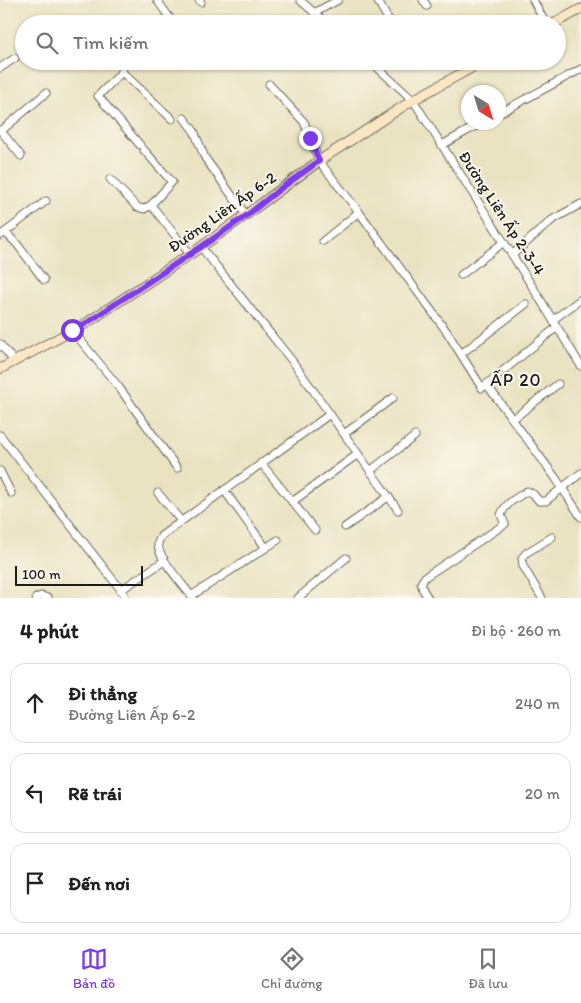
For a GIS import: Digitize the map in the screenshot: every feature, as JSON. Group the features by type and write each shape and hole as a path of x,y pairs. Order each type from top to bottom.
{"street":[{"path":"156,0 168,15"},
{"path":"300,0 316,15"},
{"path":"314,13 338,0"},
{"path":"377,0 386,15"},
{"path":"533,0 541,15"},
{"path":"566,17 581,9"},
{"path":"0,68 15,58"},
{"path":"506,110 581,69"},
{"name":"Đường Liên Ấp 2-3-4","path":"380,70 413,100 581,366"},
{"name":"Đường Liên Ấp 6-2","path":"0,369 85,324 246,216 319,161 413,100 468,70"},
{"path":"110,179 140,209 151,205 172,182 98,96 122,72 172,118"},
{"path":"269,84 304,122 319,161 447,332 482,388 557,327"},
{"path":"21,156 1,130 46,93"},
{"path":"184,118 194,131 205,158 246,216"},
{"path":"442,145 469,130"},
{"path":"44,280 16,244 2,234 46,201"},
{"path":"512,255 552,220 581,204"},
{"path":"151,205 190,254"},
{"path":"323,241 359,212"},
{"path":"461,275 504,242"},
{"path":"201,247 293,362 398,510"},
{"path":"553,320 581,299"},
{"path":"461,354 526,304"},
{"path":"72,330 118,386 177,468"},
{"path":"0,344 14,361"},
{"path":"487,384 581,517"},
{"path":"513,419 558,384"},
{"path":"344,434 393,398"},
{"path":"278,540 192,597 164,561 158,543 161,536 181,521 330,414"},
{"path":"370,471 415,436"},
{"path":"1,439 126,598"},
{"path":"292,502 358,454"},
{"path":"261,463 315,530"},
{"path":"0,471 11,493"},
{"path":"428,598 421,583 425,576 505,524 501,515 509,503 527,491 533,494 539,501 546,501 581,473"},
{"path":"224,490 266,548"},
{"path":"158,493 181,521"},
{"path":"345,527 388,497"},
{"path":"542,598 523,566 522,558 526,553 552,537"},
{"path":"298,598 346,558"},
{"path":"121,590 164,561"},
{"path":"36,598 44,596 48,598"}],"district":[{"name":"ẤP 20","path":"516,380"}],"route":[{"path":"72,330 85,324 201,247 319,161 310,138"}]}
